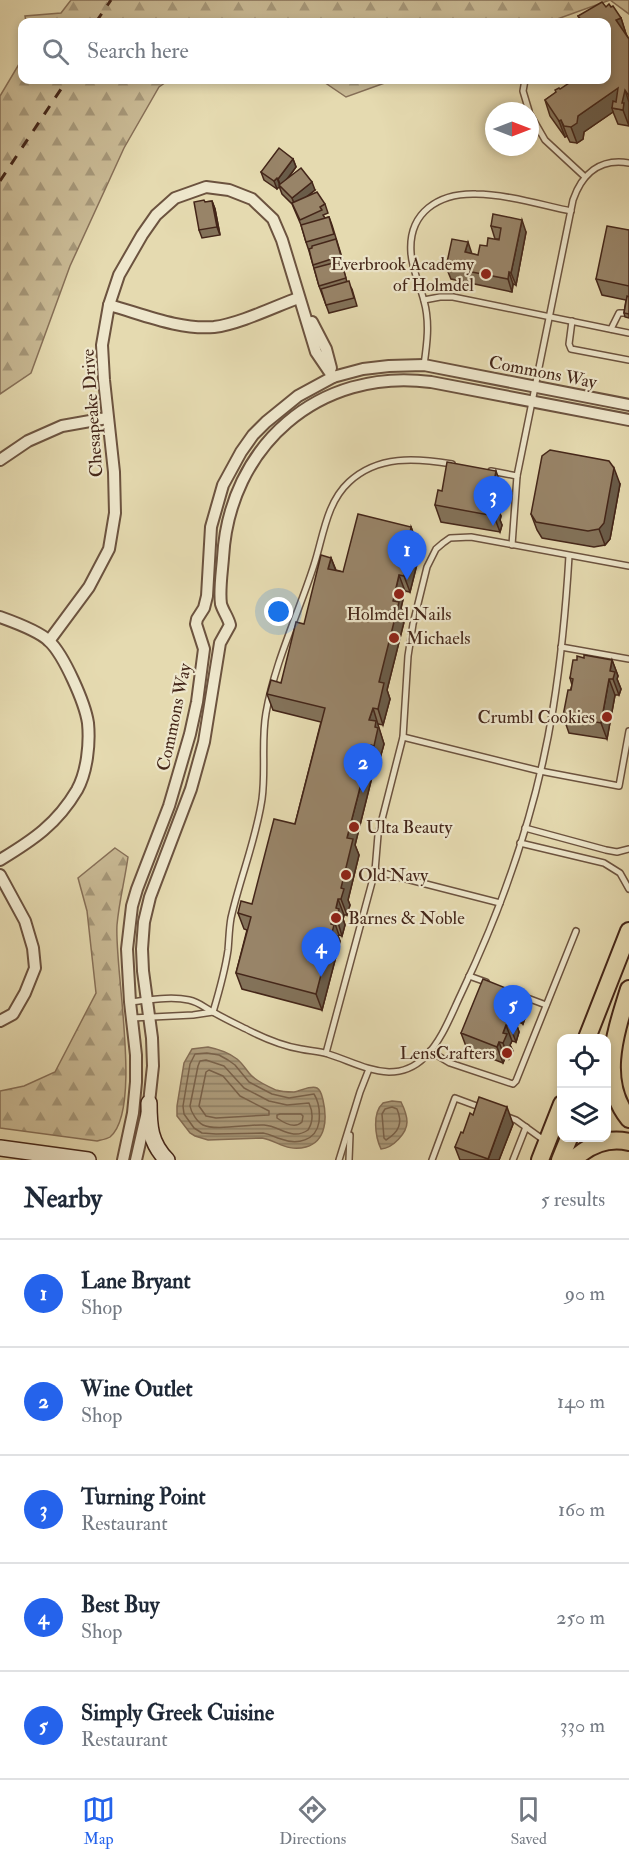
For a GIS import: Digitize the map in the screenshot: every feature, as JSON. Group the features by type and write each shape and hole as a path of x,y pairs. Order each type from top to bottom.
{"highway":[{"path":"589,1034 629,931"},
{"path":"610,1034 629,988"},
{"path":"629,988 617,1027 611,1076 618,1102 629,1119"},
{"path":"540,1160 557,1115"},
{"path":"573,1160 598,1143 620,1140 629,1142"},
{"path":"560,1160 567,1142"}],"main road":[{"path":"149,1103 152,1138 167,1160"},
{"path":"0,1148 87,1160"}],"street":[{"name":"Chesapeake Drive","path":"49,640 89,587 109,549 115,513 114,472 107,418 102,345 109,305 119,275 142,235 156,215 175,198 206,187 229,190 252,199 273,219 282,240 298,298 326,349 339,391"},
{"path":"109,305 184,325 215,327 244,319 298,298"},
{"name":"Commons Way","path":"123,1160 133,1113 136,1082 136,1055 127,949 132,906 173,795 186,752 197,702 204,649 196,624 206,602 209,544 216,506 231,468 253,435 284,406 333,376 389,366 424,365 629,405"},
{"name":"Commons Way","path":"136,1160 149,1103 153,1066 142,949 146,910 191,789 206,731 220,643 230,625 221,600 224,543 230,512 246,473 270,438 286,423 339,391 368,383 415,380 629,420"},
{"path":"0,460 28,441 62,426 107,418"},
{"path":"0,617 19,623 49,640 65,663 88,722 89,752 78,788 57,819 33,840 0,860"},
{"path":"0,875 25,921 33,948 35,968 13,1014 0,1021"}],"lane":[{"path":"524,84 523,92 526,102"},
{"path":"539,130 545,140 585,177"},
{"path":"512,545 517,476 577,188 595,169 618,162 629,163"},
{"path":"424,365 428,331 424,300 412,260 411,240 413,228 420,216 434,203 461,195 481,194 571,211"},
{"path":"424,300 453,297 629,333"},
{"path":"611,329 619,313 629,313"},
{"path":"572,321 569,344 571,348 629,360"},
{"path":"213,1012 220,991 231,920 261,801 266,711 280,656 336,499 348,483 381,464 406,459 454,465"},
{"path":"486,471 517,476"},
{"path":"326,1053 375,871 378,835 403,737 407,664 413,624 430,558 443,543 459,536 629,566"},
{"path":"130,1002 190,1000 275,1042 326,1053 369,1069 404,1070 415,1066 430,1052 442,1033 469,976 500,903 525,828 553,710 569,555"},
{"path":"561,647 629,659"},
{"path":"403,737 540,771 619,786 629,731"},
{"path":"525,828 606,850 617,852 629,849"},
{"path":"520,843 604,863 620,873 629,889"},
{"path":"375,871 500,903"},
{"path":"430,1052 450,1063 513,1084 576,931"},
{"path":"469,976 491,984"},
{"path":"502,989 546,1005"},
{"path":"132,1018 213,1012"},
{"path":"339,1160 369,1069"},
{"path":"432,1160 455,1098 486,1109"},
{"path":"496,1113 516,1120 547,1142"},
{"path":"349,1160 352,1117"},
{"path":"513,1160 526,1127"}],"green space":[{"path":"71,0 610,0 560,18 25,18 25,16 61,13"},
{"path":"610,0 629,0 629,14"},
{"path":"18,66 18,84 163,84 159,87 124,148 70,266 31,373 0,394 0,96"},
{"path":"327,84 382,84 346,97"},
{"path":"115,848 128,857 117,925 126,1069 125,1099 120,1122 110,1137 97,1141 0,1128 0,1091 24,1086 55,1072 96,993 87,911 78,878"}],"water":[{"path":"208,1047 234,1057 254,1078 276,1090 294,1092 312,1087 318,1089 322,1097 325,1121 318,1140 306,1147 293,1148 262,1138 208,1140 190,1133 177,1116 184,1063 192,1049"},
{"path":"401,1102 407,1122 402,1135 394,1143 381,1149 376,1131 377,1113 383,1103"}],"building":[{"path":"602,2 606,7 609,4 613,6 621,18 616,20 629,39 629,96 625,90 623,110 612,108 613,101 616,102 618,88 578,116 577,123 571,127 564,126 561,120 559,121 545,100 556,92 555,90 568,84 611,84 611,18 580,18 578,16"},
{"path":"279,148 293,159 274,181 261,172"},
{"path":"301,168 312,182 292,198 279,185"},
{"path":"317,192 325,204 320,207 322,210 300,220 292,203"},
{"path":"204,200 205,202 212,201 217,227 199,230 194,202"},
{"path":"493,214 522,220 508,279 446,267 452,239 468,242 465,252 478,255 480,245 487,246 488,238 499,240 501,228 491,226"},
{"path":"329,217 334,234 306,242 301,225"},
{"path":"607,226 629,230 629,286 596,279"},
{"path":"336,239 341,256 313,265 309,249"},
{"path":"337,262 338,265 342,264 346,278 319,286 314,268"},
{"path":"349,281 354,298 326,305 321,289"},
{"path":"627,296 629,297 629,314 624,313"},
{"path":"550,450 609,461 614,468 604,523 599,529 588,531 536,522 531,514 542,456"},
{"path":"447,462 496,471 491,499 495,500 494,516 435,505 438,490 442,491"},
{"path":"358,514 411,527 409,539 413,540 404,576 399,575 393,601 399,602 379,682 384,683 378,709 373,708 369,720 376,721 375,727 378,728 374,746 371,745 347,838 353,839 341,888 344,889 341,899 338,899 337,919 333,918 331,924 334,925 316,994 236,973 251,917 238,913 241,901 252,904 274,819 295,824 325,708 267,694 271,680 281,683 296,622 304,624 321,555 331,558 328,569 343,572"},
{"path":"584,655 612,660 610,671 615,672 613,679 609,679 601,723 563,716 568,690 571,690 573,679 570,678 573,660 577,660 577,656 584,658"},
{"path":"483,979 518,993 516,997 520,999 517,1008 513,1006 510,1015 514,1016 510,1026 506,1025 503,1033 507,1034 503,1043 499,1042 497,1047 461,1033"},
{"path":"479,1097 507,1107 488,1159 455,1147 470,1113 473,1115"}],"railway":[{"path":"99,18 111,0"},
{"path":"0,181 64,84"}],"place":[{"name":"Everbrook Academy of Holmdel","path":"486,274"},
{"name":"Turning Point","path":"493,526"},
{"name":"Lane Bryant","path":"407,580"},
{"name":"Holmdel Nails","path":"399,594"},
{"name":"Michaels","path":"394,638"},
{"name":"Crumbl Cookies","path":"607,717"},
{"name":"Wine Outlet","path":"363,793"},
{"name":"Ulta Beauty","path":"354,827"},
{"name":"Old Navy","path":"346,875"},
{"name":"Barnes & Noble","path":"336,918"},
{"name":"Best Buy","path":"321,977"},
{"name":"Simply Greek Cuisine","path":"513,1035"},
{"name":"LensCrafters","path":"507,1053"}]}
